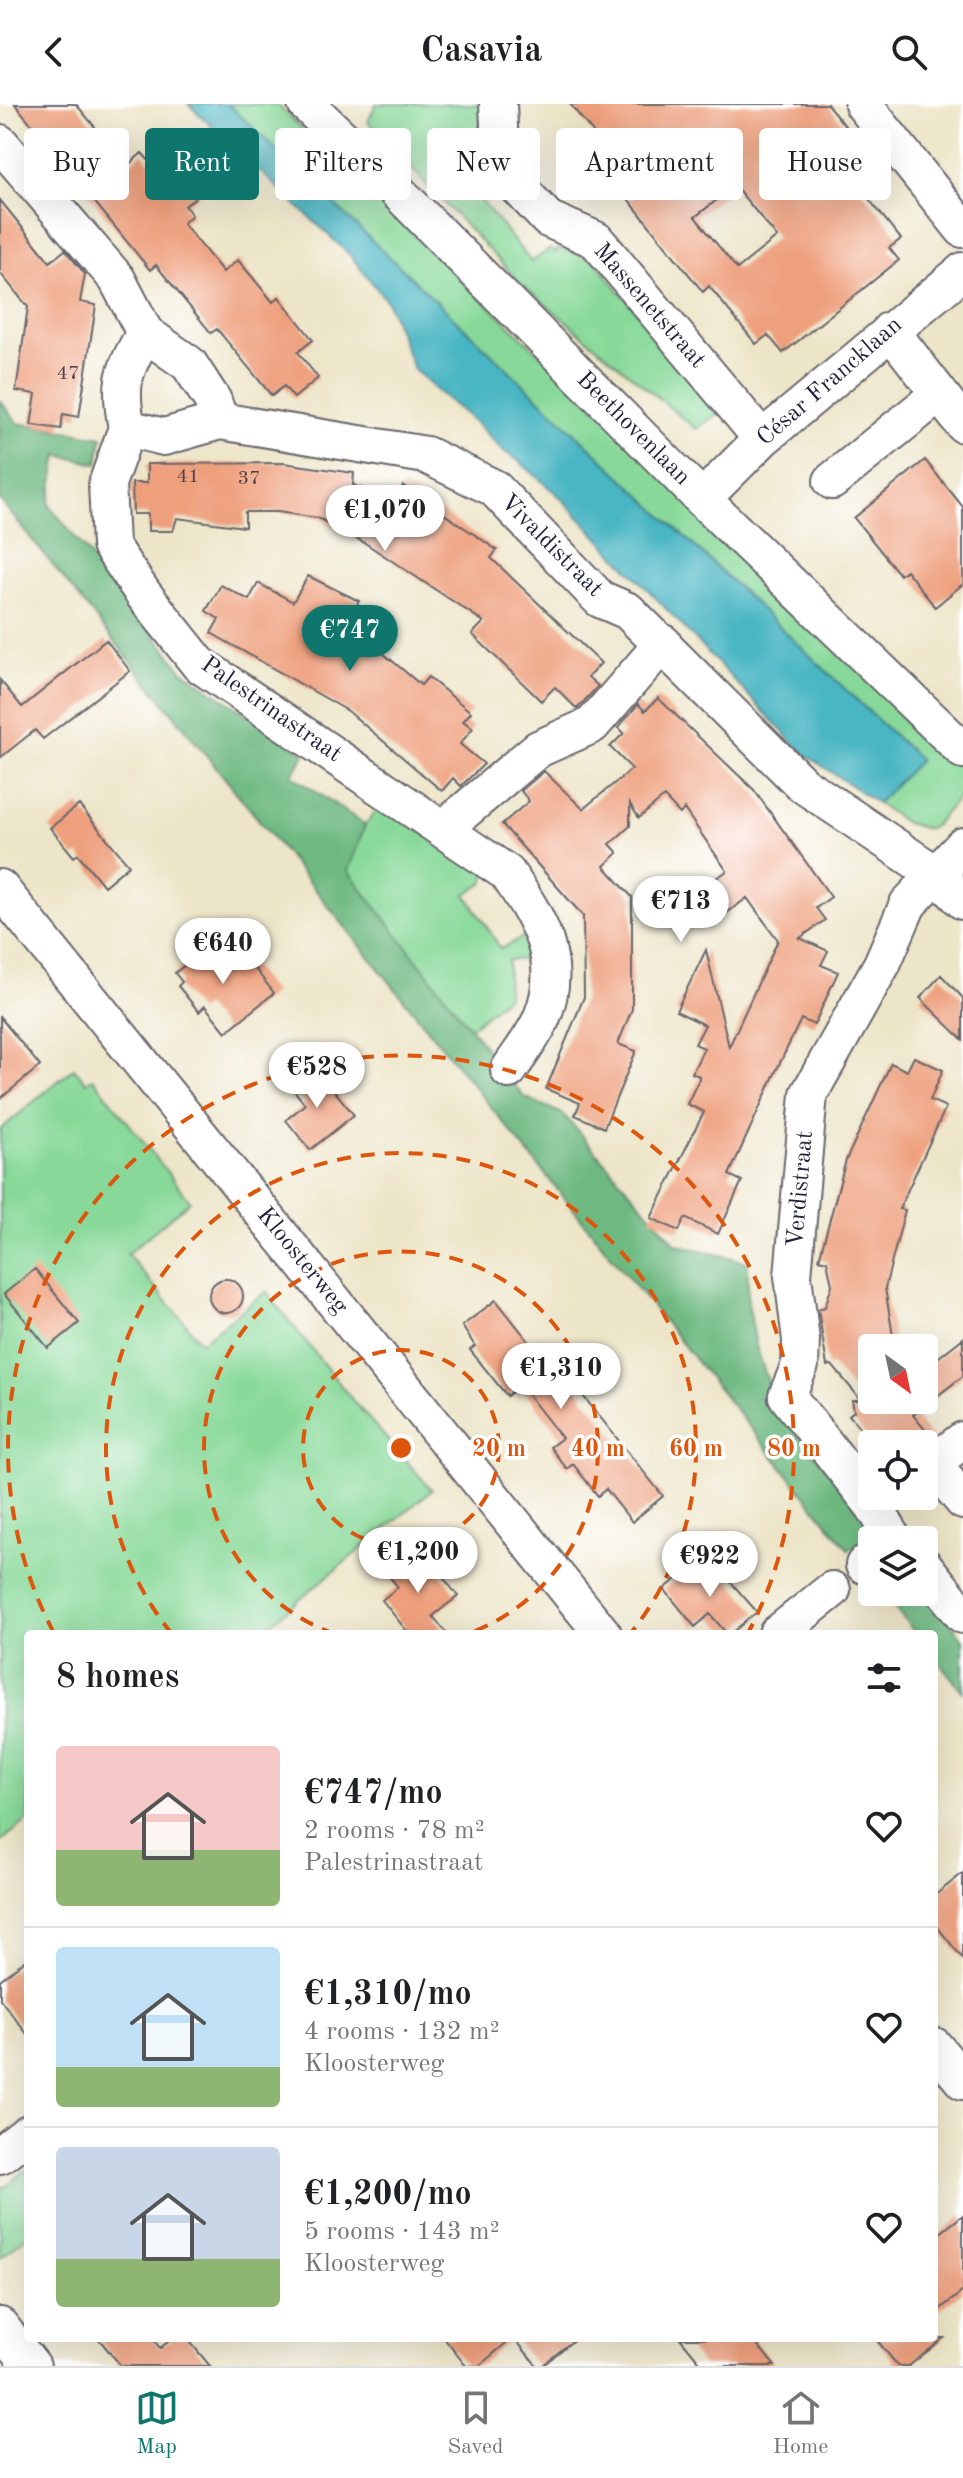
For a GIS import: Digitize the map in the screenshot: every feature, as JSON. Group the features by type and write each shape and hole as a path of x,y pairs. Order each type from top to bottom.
{"street":[{"name":"Beethovenlaan","path":"306,104 380,174 702,499 963,750"},
{"name":"Massenetstraat","path":"498,104 501,169 548,219 596,240 762,439"},
{"path":"863,104 963,229"},
{"path":"0,143 117,279 145,333 189,364 213,401 220,421"},
{"name":"César Francklaan","path":"702,499 762,439 963,271"},
{"path":"890,330 963,424"},
{"path":"127,428 121,398 126,365 145,333"},
{"path":"832,481 939,394"},
{"name":"Vivaldistraat","path":"127,428 164,437 220,421 426,455 494,488 600,599 628,611 663,643 802,784 937,875 963,901"},
{"name":"Palestrinastraat","path":"127,428 107,484 110,545 144,595 199,664 507,873 533,911 550,956 549,996 541,1020 509,1070"},
{"path":"443,829 538,749 592,725 663,643"},
{"name":"Verdistraat","path":"858,1476 787,1396 800,1365 801,1340 793,1276 809,1094 882,964 908,904 963,846"},
{"name":"Kloosterweg","path":"0,888 600,1630"},
{"path":"938,1460 963,1440"},
{"path":"938,1476 963,1501"},
{"path":"938,1584 963,1615"},
{"path":"782,1630 832,1590"},
{"path":"938,2051 963,2081"},
{"path":"0,2155 24,2136"},
{"path":"0,2326 32,2366"}],"green space":[{"path":"228,104 276,104 301,128 275,128 275,149 259,133 259,128 253,128"},
{"path":"376,104 489,104 490,128 427,128 427,184 411,168 411,128 374,128 368,122"},
{"path":"329,200 377,200 963,755 963,792 935,825 927,829 906,823 877,803 920,760"},
{"path":"442,200 481,200 531,262 550,249 555,253 560,248 594,260 720,413 696,429 521,284"},
{"path":"0,401 18,423 102,437 98,464 58,455 49,505 183,671 305,754 292,775 365,825 348,871 524,1097 563,1114 676,1244 748,1262 748,1302 756,1346 777,1408 873,1526 858,1526 858,1543 849,1550 0,500"},
{"path":"380,806 487,871 483,884 466,894 501,949 523,937 541,959 508,960 507,996 469,1029 347,871 365,825"},
{"path":"74,1068 86,1082 93,1078 190,1201 127,1254 201,1342 266,1292 354,1402 432,1490 263,1630 24,1630 24,1823 0,1842 0,1130"},
{"path":"893,1606 937,1606 963,1639 963,1692 938,1661 938,1630 913,1630"},
{"path":"24,2172 24,2238 0,2258 0,2190"}],"water":[{"path":"188,104 228,104 253,128 214,128"},
{"path":"259,133 275,149 275,185 259,170"},
{"path":"291,200 329,200 920,760 877,803 802,752 560,497 503,451 413,368 387,301 349,254"}],"building":[{"path":"15,104 76,104 96,128 35,128"},
{"path":"570,104 827,104 847,128 759,128 759,200 870,200 901,239 889,248 899,260 783,353 768,335 756,344 709,286 703,292 629,200 717,200 695,217 737,269 777,237 743,196 743,128 589,128"},
{"path":"142,153 145,156 145,200 193,200 185,206 192,215 183,223 223,272 238,260 273,302 279,297 313,340 298,352 318,378 294,398 284,386 272,396 217,329 211,333 156,265 150,270 93,200 129,200 129,164"},
{"path":"0,200 50,262 65,250 85,274 80,302 96,305 79,417 63,414 61,429 31,425 36,394 16,391 28,307 0,273"},
{"path":"925,460 963,507 963,584 935,607 906,570 900,575 854,518"},
{"path":"283,463 354,473 353,485 393,501 403,486 497,550 491,558 601,663 588,677 598,686 577,709 555,687 541,701 472,634 484,622 365,543 318,518 277,512 245,512 245,527 177,518 173,531 148,531 148,514 133,514 132,483 147,483 147,464"},
{"path":"308,576 359,601 346,622 421,685 428,677 471,712 463,721 473,728 460,744 484,764 461,786 453,778 442,791 348,711 211,633 219,619 206,611 221,585 249,600 258,583 293,602"},
{"path":"106,640 130,671 43,739 35,730 0,758 0,680 22,707"},
{"path":"658,698 754,790 831,897 816,908 825,920 800,938 828,951 821,965 838,972 814,1025 801,1019 777,1069 729,1175 742,1181 718,1234 685,1218 679,1231 651,1218 704,1112 687,1104 699,1079 692,1073 704,1048 695,1044 705,1025 676,1011 706,950 729,1047 778,940 747,898 709,926 689,896 727,871 684,809 680,814 664,797 639,818 630,804 630,826 610,844 618,853 604,866 632,897 632,1009 618,1044 636,1051 604,1128 575,1115 580,1103 546,1089 584,997 583,916 502,824 529,801 521,791 544,771 583,809 632,769 610,747 624,733 618,728 638,704 645,711"},
{"path":"79,805 129,865 104,886 78,854 74,857 50,828"},
{"path":"211,944 226,963 241,951 274,993 226,1032 205,1006 199,1012 178,986 182,982 175,973"},
{"path":"941,975 963,998 963,1040 920,998"},
{"path":"0,1017 40,1066 0,1099"},
{"path":"914,1057 943,1070 930,1100 946,1107 899,1209 905,1210 885,1288 893,1334 858,1334 858,1396 832,1365 827,1366 818,1309 825,1307 832,1285 827,1261 819,1259 846,1160 891,1063 907,1071"},
{"path":"315,1067 354,1115 310,1150 286,1120 305,1104 291,1087"},
{"path":"35,1269 79,1323 48,1348 4,1294"},
{"path":"226,1279 238,1284 243,1296 238,1308 226,1313 214,1308 209,1296 214,1284"},
{"path":"496,1300 550,1368 556,1362 663,1496 632,1522 606,1489 598,1496 573,1464 567,1469 550,1447 562,1438 520,1385 507,1396 470,1350 475,1346 462,1326"},
{"path":"963,1338 963,1376 938,1396 938,1358"},
{"path":"852,1400 858,1400 858,1414 914,1414 925,1430 861,1430 849,1415 854,1411"},
{"path":"407,1550 422,1568 430,1561 458,1596 433,1616 444,1630 406,1630 382,1600 398,1587 384,1570"},
{"path":"695,1565 703,1575 716,1565 757,1612 735,1630 724,1630 710,1614 695,1627 664,1589"},
{"path":"963,1873 963,1959 938,1928 938,1893"},
{"path":"24,1961 24,2030 0,1999 0,1980"},
{"path":"963,2215 963,2291 938,2311 938,2235"},
{"path":"938,2338 944,2338 909,2366 898,2366 878,2342 938,2342"},
{"path":"101,2342 155,2342 160,2348 168,2342 190,2342 210,2366 121,2366"},
{"path":"447,2342 507,2342 479,2366 466,2366"},
{"path":"517,2342 571,2342 542,2366 537,2366"},
{"path":"683,2342 755,2342 775,2366 703,2366"}]}
